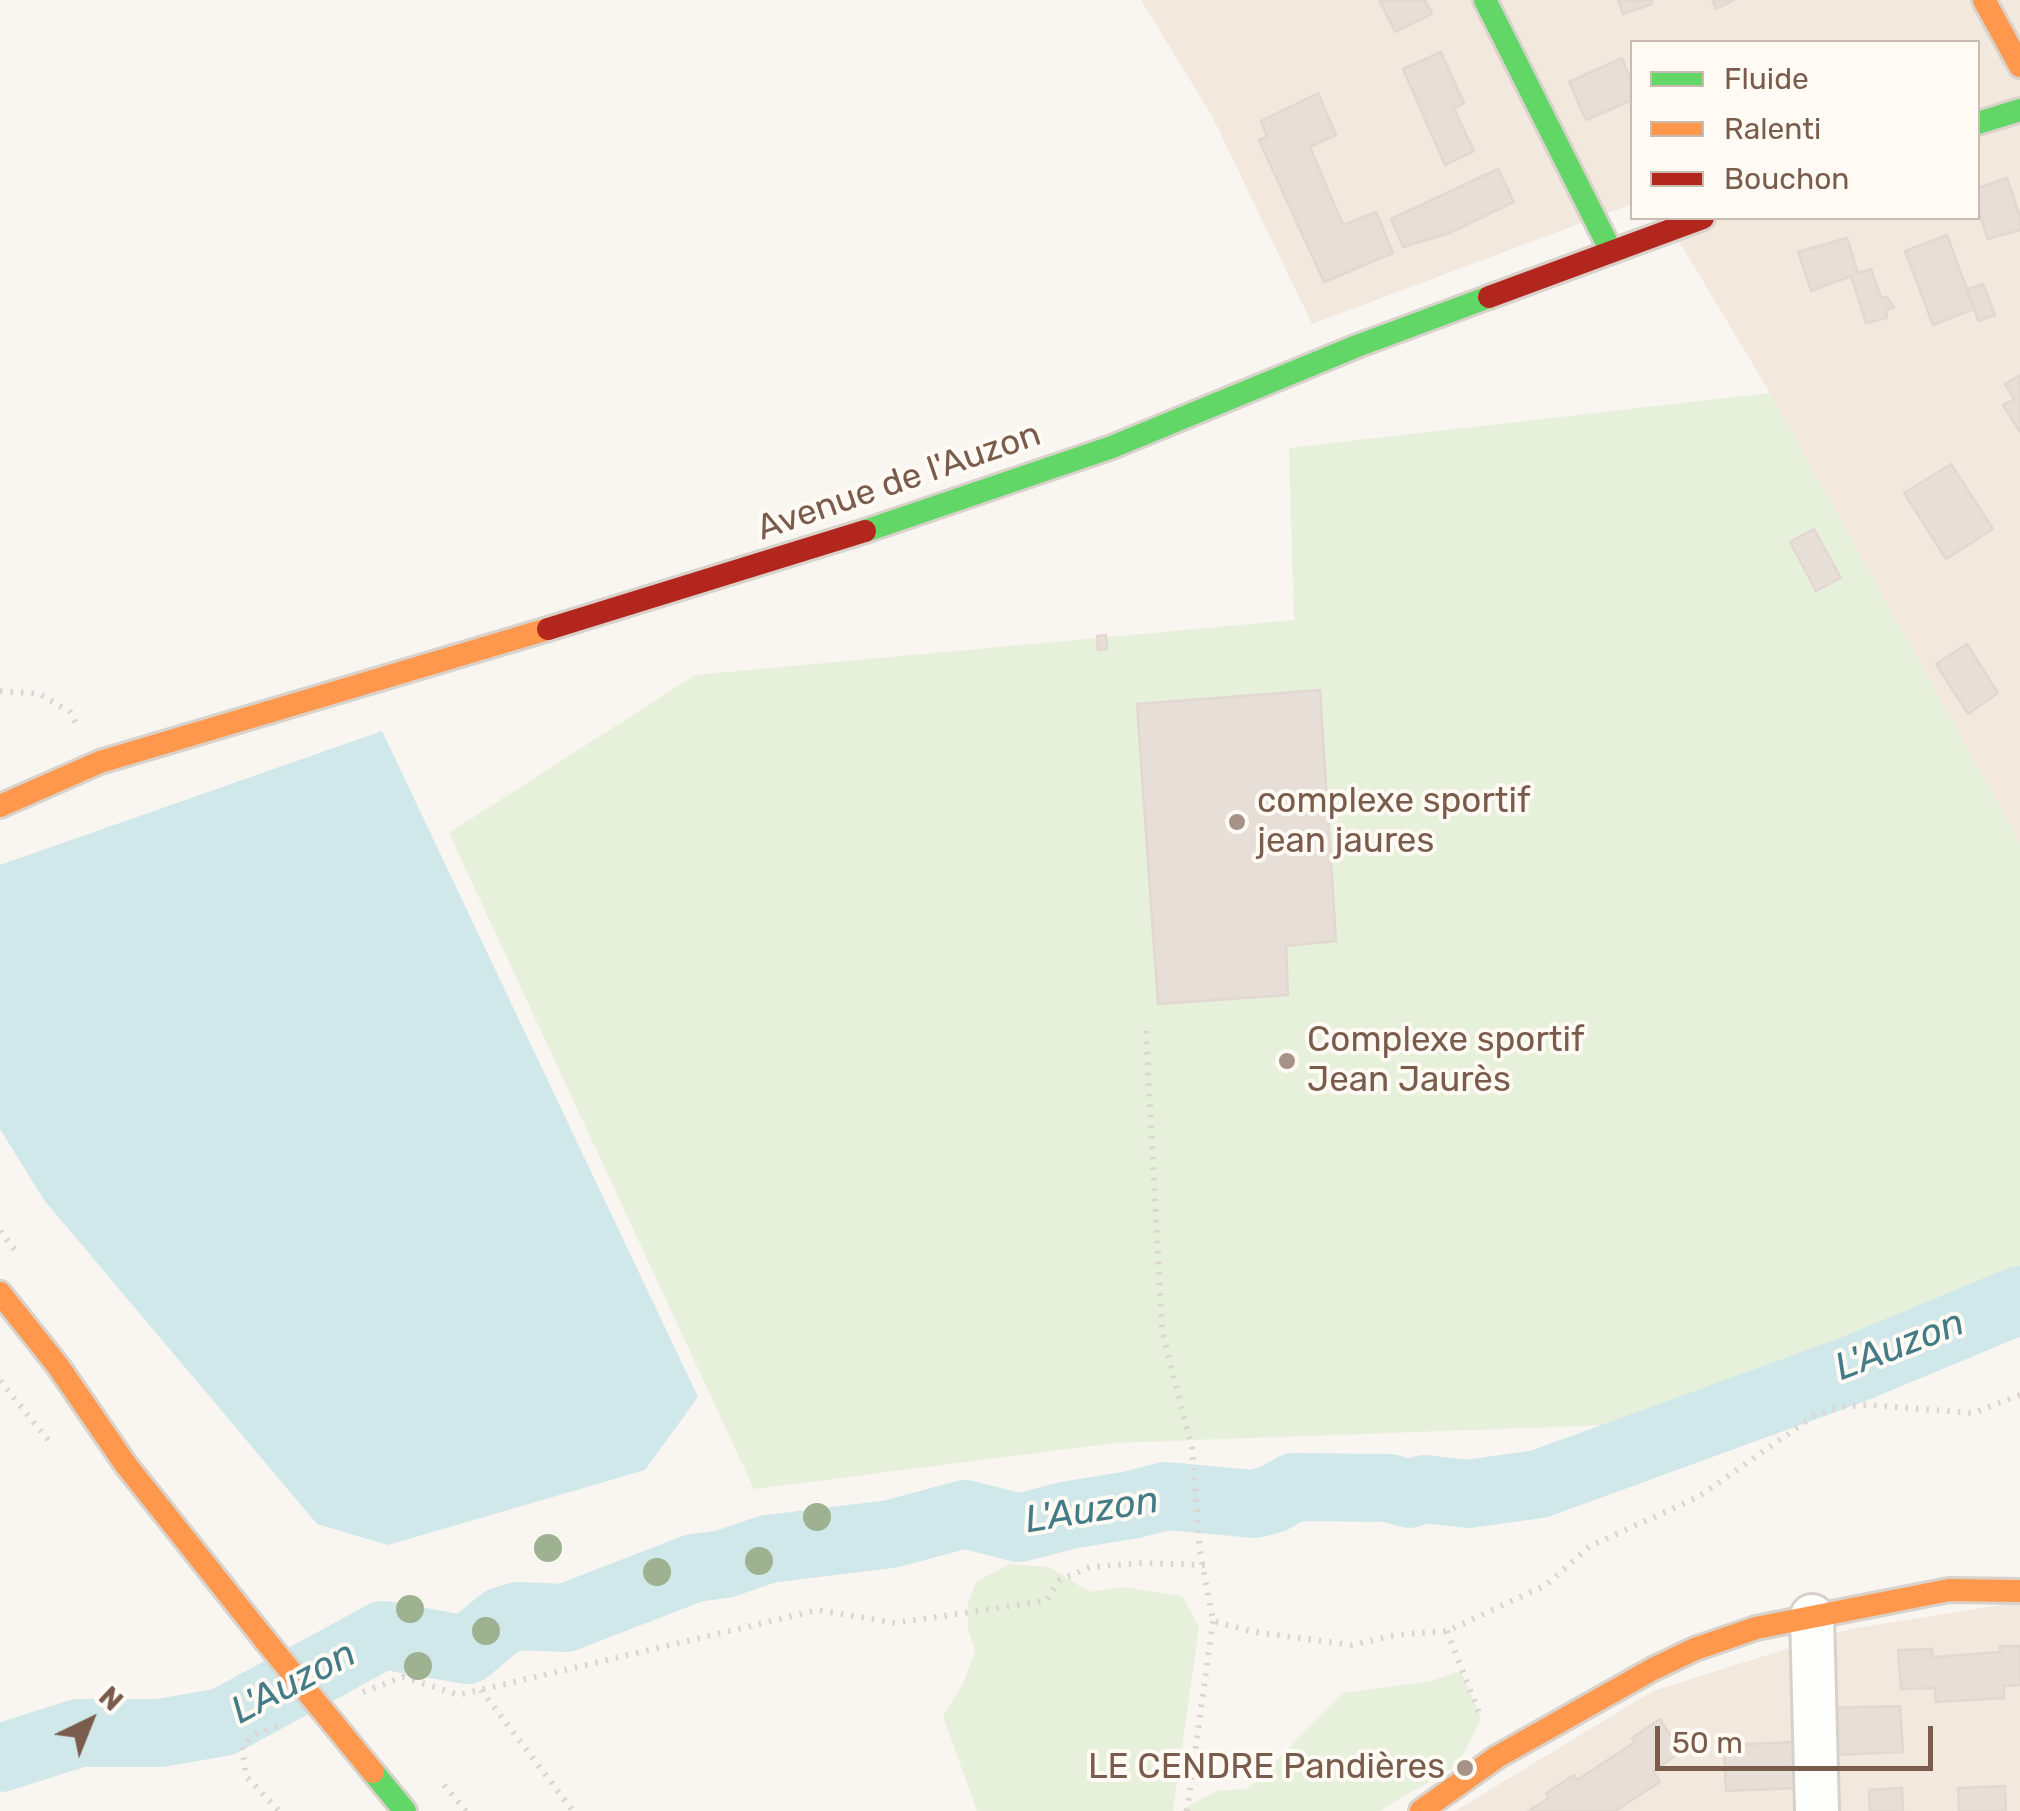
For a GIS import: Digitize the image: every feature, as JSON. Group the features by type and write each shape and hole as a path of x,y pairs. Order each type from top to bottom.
{"main road":[{"path":"1486,0 1610,250"},
{"path":"1984,0 2020,66"},
{"path":"1980,123 2020,110"},
{"name":"Avenue de l'Auzon","path":"100,762 787,558 1112,447 1358,346 1696,220"},
{"path":"28,766 100,762"},
{"path":"0,806 100,762"},
{"path":"0,1292 58,1366 126,1465 405,1811"},
{"path":"43,1384 126,1465"},
{"path":"1421,1811 1497,1756 1652,1669 1695,1650 1756,1628 1950,1590 2020,1590"}],"street":[{"path":"1812,1616 1817,1811"}],"path":[{"path":"0,691 40,694 70,712 100,762"},
{"path":"1146,1031 1162,1330 1192,1448 1200,1552 1213,1620 1187,1811"},
{"path":"1213,1620 1254,1632 1352,1645 1396,1635 1448,1630 1546,1586 1590,1546 1698,1497 1814,1416 1838,1407 1868,1405 1972,1413 2020,1395"},
{"path":"348,1698 403,1677 458,1696 818,1610 895,1623 1046,1601 1060,1580 1090,1567 1142,1563 1205,1565"},
{"path":"1448,1630 1497,1756"},
{"path":"481,1690 573,1811"},
{"path":"279,1811 246,1776 242,1746 256,1734 292,1720"}],"shaded area":[{"path":"1141,0 2020,0 2020,843 1770,393 1666,220 1980,220 1980,40 1630,40 1630,205 1312,324 1212,116"},
{"path":"2020,1602 2020,1811 1455,1811 1653,1691 1850,1629"}],"green space":[{"name":"Complexe sportif Jean Jaurès","path":"1770,393 2020,843 2020,1279 1663,1423 1115,1443 754,1489 449,833 695,675 1294,620 1289,448"},
{"path":"1009,1564 1050,1567 1089,1592 1122,1587 1182,1596 1199,1627 1173,1811 977,1811 943,1716 964,1682 975,1650 968,1630 968,1603 976,1582"},
{"path":"1461,1671 1481,1718 1458,1765 1379,1811 1180,1811 1216,1791 1248,1789 1344,1693 1431,1681"}],"water":[{"path":"382,731 698,1397 645,1470 388,1545 317,1524 44,1200 0,1129 0,865"}],"building":[{"path":"1379,0 1425,0 1432,14 1395,32"},
{"path":"1618,0 1651,0 1652,4 1623,14"},
{"path":"1712,0 1734,0 1716,9"},
{"path":"1441,52 1464,103 1454,109 1474,151 1445,165 1403,69"},
{"path":"1622,58 1630,79 1630,101 1586,120 1569,82"},
{"path":"1318,93 1336,135 1310,147 1343,225 1376,212 1393,253 1324,282 1259,140 1267,137 1261,121"},
{"path":"1498,169 1514,202 1450,233 1403,247 1391,219"},
{"path":"2007,178 2020,217 2020,230 1988,239 1980,216 1980,187"},
{"path":"1947,235 1974,309 1933,325 1905,251"},
{"path":"1847,238 1858,273 1871,269 1881,297 1887,297 1894,307 1886,310 1887,318 1866,323 1851,276 1811,291 1798,252"},
{"path":"1983,284 1995,315 1978,321 1968,289"},
{"path":"2020,375 2020,432 2003,405 2014,399 2005,384"},
{"path":"1951,464 1993,529 1946,559 1904,493"},
{"path":"1814,529 1841,578 1816,591 1790,542"},
{"path":"1106,635 1107,649 1098,650 1097,636"},
{"path":"1967,644 1998,693 1968,714 1936,664"},
{"name":"complexe sportif jean jaures","path":"1320,690 1336,941 1286,946 1288,995 1158,1004 1137,704"},
{"path":"2000,1646 2020,1646 2020,1685 2004,1686 2004,1698 1936,1702 1935,1688 1901,1689 1898,1650 1932,1649 1933,1657 2000,1652"},
{"path":"1900,1706 1903,1752 1832,1755 1829,1708"},
{"path":"1660,1719 1681,1752 1653,1771 1660,1782 1615,1811 1528,1811 1549,1798 1546,1793 1574,1775 1577,1780 1635,1742 1632,1738"},
{"path":"1796,1742 1797,1788 1726,1791 1724,1745"},
{"path":"2005,1786 2006,1811 1959,1811 1958,1788"},
{"path":"1902,1788 1903,1811 1870,1811 1869,1790"}],"waterway":[{"name":"L'Auzon","path":"0,1758 79,1733 160,1733 223,1722 383,1635 467,1650 502,1621 518,1616 565,1618 694,1568 724,1564 768,1549 891,1534 965,1514 1019,1528 1166,1496 1254,1504 1294,1487 1389,1488 1409,1494 1424,1489 1468,1494 1539,1484 1854,1369 2020,1300"}],"traffic: fast":[{"path":"1485,0 1610,249"},
{"path":"1980,122 2020,110"},
{"path":"865,531 1112,447 1357,346 1489,297"},
{"path":"373,1772 405,1811"}],"traffic: slow":[{"path":"1984,0 2020,66"},
{"path":"0,806 100,762 548,629"},
{"path":"0,1293 58,1366 126,1465 265,1640"},
{"path":"1421,1811 1497,1757 1695,1649 1756,1628 1949,1590 2020,1591"},
{"path":"265,1640 373,1772"}],"traffic: jam":[{"path":"1489,297 1698,220"},
{"path":"548,629 865,531"}],"place":[{"name":"complexe sportif jean jaures","path":"1237,822"},
{"name":"Complexe sportif Jean Jaurès","path":"1287,1061"},
{"name":"LE CENDRE Pandières","path":"1465,1768"}]}
